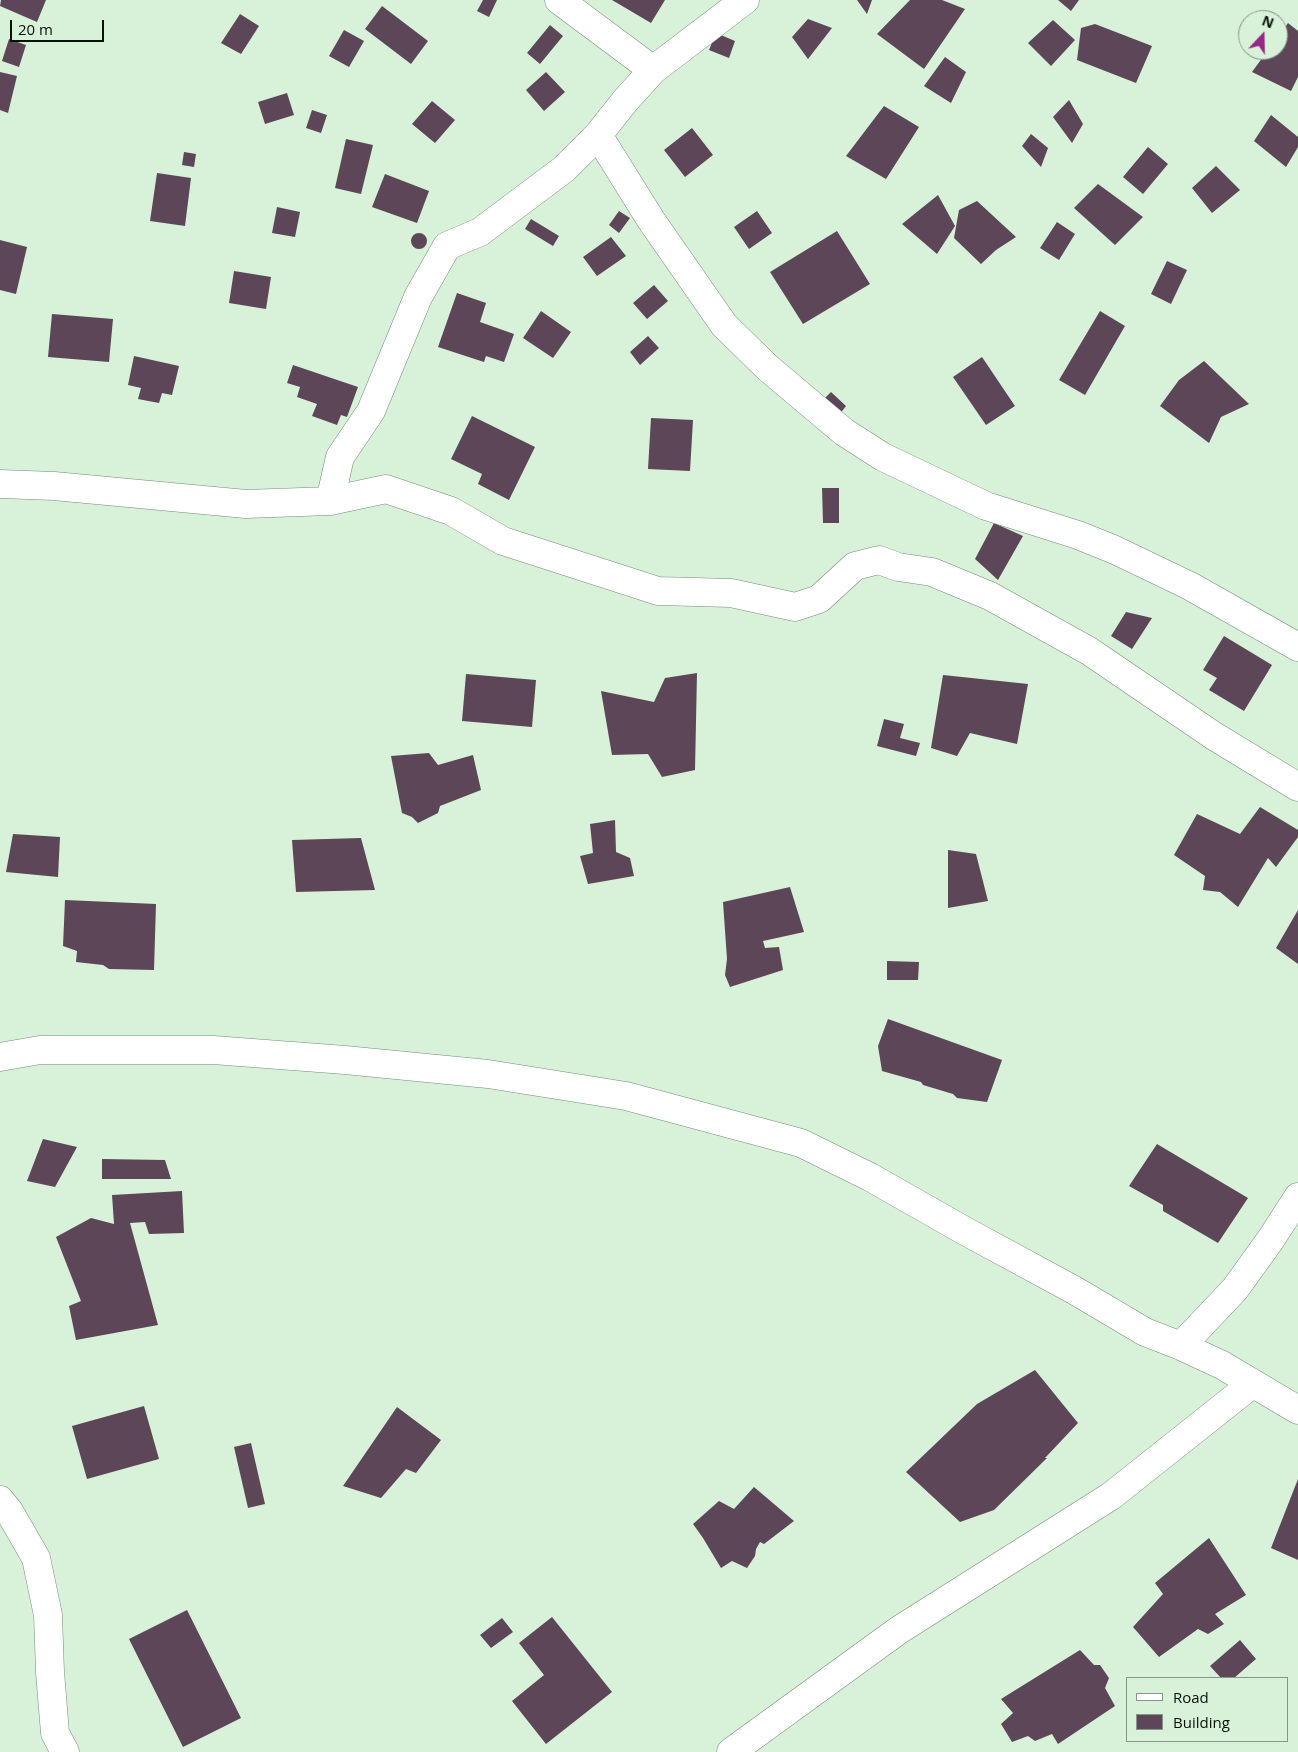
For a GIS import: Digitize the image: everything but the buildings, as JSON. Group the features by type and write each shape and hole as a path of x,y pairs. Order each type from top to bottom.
{"street":[{"path":"559,0 653,70"},
{"path":"330,501 340,458 371,411 418,297 447,246 480,232 564,169 598,135 624,101 653,70 745,0"},
{"path":"598,135 651,220 724,325 768,368 844,432 883,457 986,506 1078,535 1115,550 1190,586 1298,647"},
{"path":"0,484 54,486 246,504 330,501 386,488 451,512 503,541 658,591 730,594 795,607 819,599 855,566 879,560 898,567 932,572 990,596 1089,652 1214,736 1298,787"},
{"path":"0,1057 40,1050 213,1050 345,1060 488,1074 626,1096 801,1143 870,1177 1146,1332 1222,1365 1298,1410"},
{"path":"1181,1346 1235,1289 1298,1197"},
{"path":"732,1752 898,1630 1110,1496 1252,1384"},
{"path":"0,1500 9,1511 36,1558 48,1615 55,1733 65,1752"}]}
